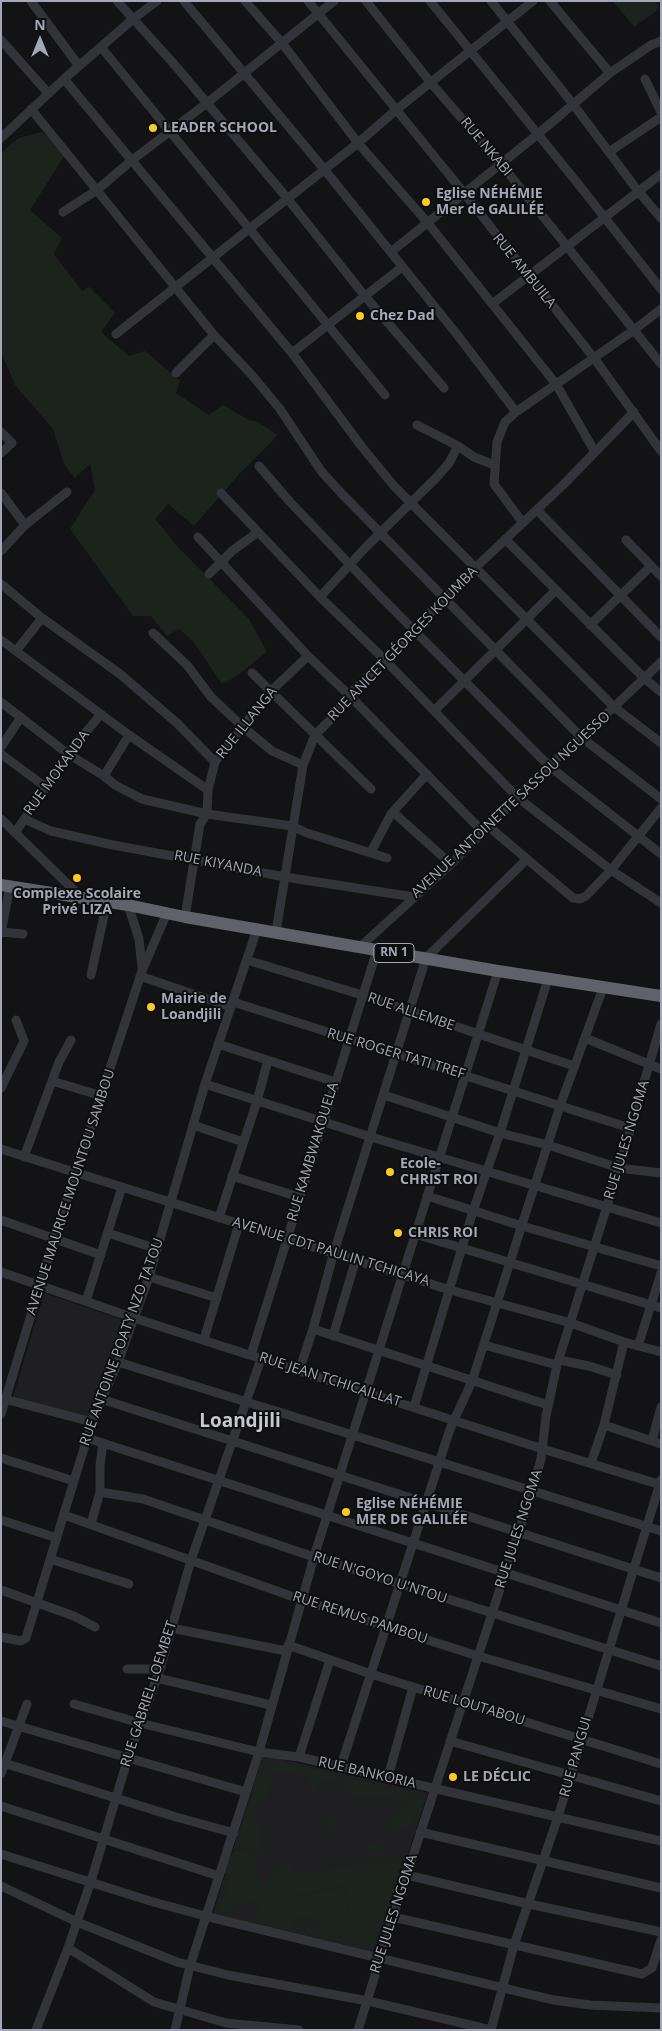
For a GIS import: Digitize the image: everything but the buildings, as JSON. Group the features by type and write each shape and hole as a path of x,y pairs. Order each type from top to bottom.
{"highway":[{"name":"RN 1","path":"6,886 128,905 185,917 498,971 661,996"}],"street":[{"path":"31,1 79,66"},
{"path":"117,1 207,103 287,198 364,295 444,388"},
{"path":"1,138 48,93 133,19 157,1"},
{"path":"184,1 324,169 516,412"},
{"path":"245,1 282,43 358,143 427,222 556,384 595,452"},
{"name":"RUE AMBUILA","path":"308,1 464,193 594,358 661,451"},
{"path":"63,212 96,190 334,1"},
{"name":"RUE NKABI","path":"366,1 431,83 501,164 566,248 661,364"},
{"path":"430,1 661,289"},
{"path":"490,1 508,21 638,191 661,218"},
{"path":"116,334 358,143 396,110 533,1"},
{"path":"550,1 610,74"},
{"path":"1,40 48,93"},
{"path":"390,252 610,74 651,44 661,41"},
{"path":"101,47 385,395"},
{"path":"64,79 292,353 362,447 410,502 528,619 614,708 661,743"},
{"path":"645,79 661,112"},
{"path":"32,109 214,335 251,374 280,409 321,471 581,737 661,799"},
{"path":"609,152 661,117"},
{"path":"492,304 661,174"},
{"path":"292,353 402,267"},
{"path":"523,523 494,484 494,465 501,430 505,422 516,412 661,309"},
{"path":"176,373 214,335"},
{"name":"RUE ANICET GÉORGES KOUMBA","path":"276,932 303,765 315,734 330,720 349,695 634,412"},
{"path":"417,425 458,446 474,457 494,465"},
{"path":"1,432 12,443 1,453"},
{"path":"320,598 380,533 449,463 458,446"},
{"path":"259,466 290,502 350,565 549,766 661,854"},
{"path":"1,551 5,539 67,492"},
{"path":"1,493 25,525"},
{"path":"221,493 320,598 385,660 517,797 611,870 661,902"},
{"path":"537,510 661,637"},
{"path":"209,574 232,551 258,532"},
{"path":"198,537 308,656 427,774 486,829 527,859 573,898 580,899 586,896 611,870 661,808"},
{"path":"505,539 644,678 661,692"},
{"path":"626,540 661,576"},
{"path":"590,625 651,566"},
{"path":"1,584 42,618 134,686 177,723 215,762"},
{"path":"434,712 556,590"},
{"path":"16,651 42,618"},
{"path":"154,633 187,665 211,697 243,727 272,751 303,765"},
{"path":"1,640 100,714 208,790"},
{"name":"RUE ILLANGA","path":"185,917 200,824 207,814 208,790 215,762 270,692 308,656"},
{"name":"AVENUE ANTOINETTE SASSOU NGUESSO","path":"361,946 451,864 549,766 614,708 661,662"},
{"path":"252,673 371,789"},
{"path":"1,702 68,754 115,785 142,799 207,814 292,826 307,833 386,858"},
{"name":"RUE MOKANDA","path":"15,833 47,788 68,754 100,714"},
{"path":"1,747 21,717"},
{"path":"104,776 129,735"},
{"path":"1,754 47,788"},
{"path":"371,852 391,814 394,813 427,774"},
{"path":"394,813 451,864"},
{"path":"1,819 82,898"},
{"name":"RUE KIYANDA","path":"24,819 51,831 285,877 414,897"},
{"path":"299,1371 313,1329 334,1252 426,958 527,859"},
{"path":"6,886 1,932 23,934"},
{"path":"91,975 107,902"},
{"path":"128,905 139,939 141,974"},
{"name":"AVENUE MAURICE MOUNTOU SAMBOU","path":"1,1414 4,1398 41,1286 54,1239 141,974 167,913"},
{"name":"RUE ANTOINE POATY NZO TATOU","path":"1,1637 24,1640 92,1422 100,1399 118,1362 149,1277 205,1084 257,929"},
{"name":"RUE KAMBWAKOUELA","path":"251,1355 377,950"},
{"name":"RUE ALLEMBE","path":"247,960 362,995 574,1066"},
{"path":"175,2030 190,1966 259,1752 314,1557 498,971"},
{"name":"RUE ROGER TATI TREF","path":"141,974 630,1128"},
{"path":"414,1407 473,1211 548,979"},
{"path":"341,1766 439,1462 454,1420 472,1381 560,1106 603,988"},
{"path":"1,1088 5,1070 24,1041 16,1020"},
{"name":"RUE JULES NGOMA","path":"358,2030 420,1832 532,1490 542,1450 548,1405 558,1362 619,1168 661,1024"},
{"path":"585,1038 661,1069"},
{"path":"24,1157 59,1062 71,1040"},
{"path":"218,1044 335,1082"},
{"path":"219,1218 268,1060"},
{"path":"52,1081 102,1096"},
{"path":"205,1084 371,1137 661,1223"},
{"path":"384,1095 619,1168 661,1173"},
{"path":"193,1125 243,1142"},
{"name":"AVENUE CDT PAULIN TCHICAYA","path":"1,1149 286,1239 334,1252 450,1290 571,1322 624,1342 661,1352"},
{"path":"232,1176 300,1197"},
{"path":"86,1301 122,1187"},
{"path":"426,1196 661,1266"},
{"path":"1,1220 100,1255"},
{"path":"204,1339 239,1224"},
{"path":"108,1233 157,1249"},
{"path":"415,1234 661,1308"},
{"path":"333,1336 356,1259"},
{"name":"RUE JEAN TCHICAILLAT","path":"1,1272 134,1318 204,1339 542,1450 660,1483"},
{"path":"638,1346 661,1273"},
{"path":"149,1277 217,1298"},
{"path":"313,1329 548,1405"},
{"path":"591,1463 604,1425 624,1342"},
{"path":"484,1345 558,1362 589,1366 617,1374"},
{"name":"RUE GABRIEL LOEMBET","path":"36,2030 68,1948 91,1881 128,1758 158,1673 191,1560 262,1359"},
{"path":"118,1362 661,1531"},
{"path":"4,1398 92,1422"},
{"path":"100,1399 661,1578"},
{"path":"604,1425 657,1443 661,1407"},
{"path":"87,1438 661,1623"},
{"path":"91,1524 100,1492 100,1465 103,1443"},
{"path":"1,1458 74,1481"},
{"name":"RUE PANGUI","path":"491,2030 514,1945 558,1817 660,1483"},
{"name":"RUE N'GOYO U'NTOU","path":"100,1492 143,1498 314,1557 661,1666"},
{"name":"RUE REMUS PAMBOU","path":"64,1515 302,1600 478,1656 661,1709"},
{"path":"1,1520 57,1538"},
{"path":"50,1559 129,1584"},
{"path":"1,1590 37,1601 82,1619 95,1627"},
{"name":"RUE LOUTABOU","path":"171,1628 287,1648 661,1764"},
{"path":"299,1757 330,1660"},
{"path":"127,1668 158,1673 271,1705"},
{"path":"388,1777 413,1687"},
{"path":"1,1774 3,1763 27,1704"},
{"name":"RUE BANKORIA","path":"74,1704 140,1723 259,1752 299,1757 341,1766 661,1841"},
{"path":"1,1722 246,1792"},
{"path":"450,1741 661,1801"},
{"path":"3,1763 234,1833"},
{"path":"1,1806 219,1876"},
{"path":"420,1832 661,1888"},
{"path":"1,1854 150,1901 205,1916 502,1988 554,2000 590,2005 661,2008"},
{"path":"407,1875 529,1904 661,1932"},
{"path":"1,1886 137,1948 190,1966 368,2001 491,2030"},
{"path":"393,1917 642,1974 652,1968 661,1940"},
{"path":"68,1948 154,2002 226,2023 300,2030"}],"shaded area":[{"path":"613,1 656,1 659,9 634,27"},
{"path":"42,132 65,155 30,210 62,238 54,254 82,291 89,287 115,313 101,332 129,356 145,351 180,381 176,393 209,415 223,405 249,420 256,421 278,435 241,472 194,526 168,504 155,519 179,548 249,619 267,652 234,678 222,684 193,641 179,629 167,636 151,616 133,616 70,529 95,490 90,464 75,478 64,464 53,429 15,385 1,352 1,153 18,138"},
{"path":"44,1293 126,1321 91,1418 13,1397"},
{"path":"263,1755 428,1793 375,1954 212,1916"},
{"path":"268,1758 416,1793 397,1803 398,1796 351,1799 345,1791 345,1778 319,1782 313,1796 308,1776 288,1772 272,1775 271,1788 266,1799 255,1806 265,1854 259,1855 242,1844 240,1831 262,1762"},
{"path":"421,1795 425,1802 409,1825 399,1830 376,1857 364,1848 375,1842 388,1842 393,1836 388,1823 393,1815"},
{"path":"333,1810 335,1824 325,1834 326,1821"},
{"path":"243,1851 259,1860 258,1883 263,1887 284,1864 289,1864 294,1874 356,1865 400,1862 402,1870 373,1948 305,1934 305,1929 322,1929 323,1922 349,1917 345,1885 296,1895 299,1902 299,1897 338,1888 344,1891 346,1917 318,1923 301,1914 291,1924 299,1931 292,1934 250,1925 254,1916 262,1908 260,1902 250,1900 221,1915 216,1908 228,1889 226,1884 232,1879 219,1868 233,1853"}],"place":[{"name":"LEADER SCHOOL","path":"153,128"},
{"name":"Eglise NÉHÉMIE Mer de GALILÉE","path":"426,202"},
{"name":"Chez Dad","path":"360,316"},
{"name":"Complexe Scolaire Privé LIZA","path":"77,878"},
{"name":"Mairie de Loandjili","path":"151,1007"},
{"name":"Ecole- CHRIST ROI","path":"390,1172"},
{"name":"CHRIS ROI","path":"398,1233"},
{"name":"Eglise NÉHÉMIE MER DE GALILÉE","path":"346,1512"},
{"name":"LE DÉCLIC","path":"453,1777"}],"district":[{"name":"Loandjili","path":"240,1422"}]}
